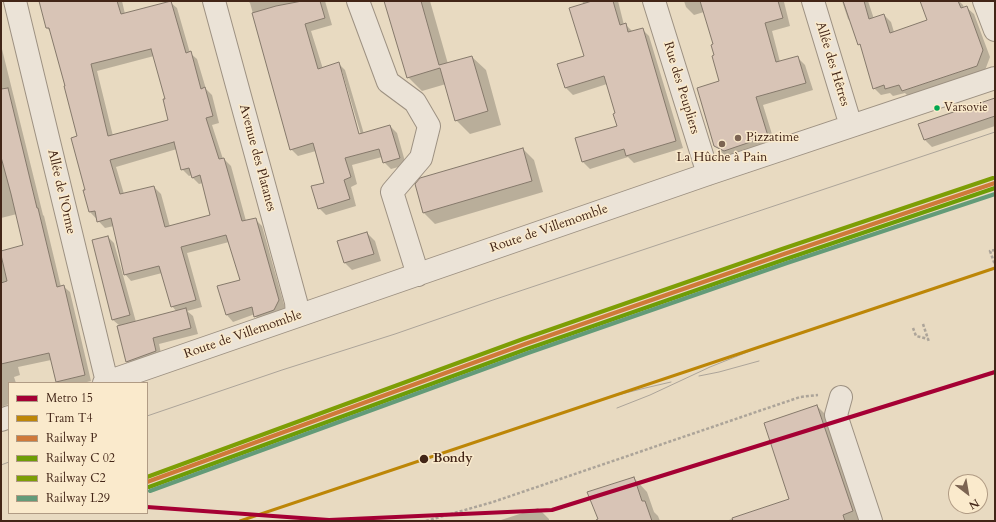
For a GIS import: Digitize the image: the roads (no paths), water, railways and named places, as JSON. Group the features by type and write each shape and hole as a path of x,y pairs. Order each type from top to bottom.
{"street":[{"name":"Allée de l'Orme","path":"15,1 106,382"},
{"name":"Avenue des Platanes","path":"214,1 296,302 297,316"},
{"path":"358,1 388,82 415,102 429,126 421,158 392,192 418,275"},
{"name":"Rue des Peupliers","path":"654,1 708,174"},
{"name":"Allée des Hêtres","path":"813,1 851,126"},
{"path":"984,1 995,30"},
{"name":"Route de Villemomble","path":"109,382 708,174 995,78"},
{"path":"841,397 836,415 871,521"}],"tram line":[{"path":"148,416 995,132"},
{"name":"T4","path":"240,521 995,268"},
{"path":"617,408 755,349"},
{"path":"699,376 759,361"},
{"path":"614,396 671,382"},
{"path":"1,465 8,462"}],"metro line":[{"name":"15","path":"148,507 329,520 552,510 995,372"}],"rail line":[{"name":"C2","path":"148,477 523,339 782,249 993,178"},
{"name":"P","path":"148,482 525,344 784,254 995,183"},
{"name":"L29","path":"150,491 528,353 787,263 995,194"}],"place":[{"name":"Varsovie","path":"937,108"},
{"name":"Pizzatime","path":"738,138"},
{"name":"La Hûche à Pain","path":"722,144"},
{"name":"Bondy","path":"424,459"}]}
